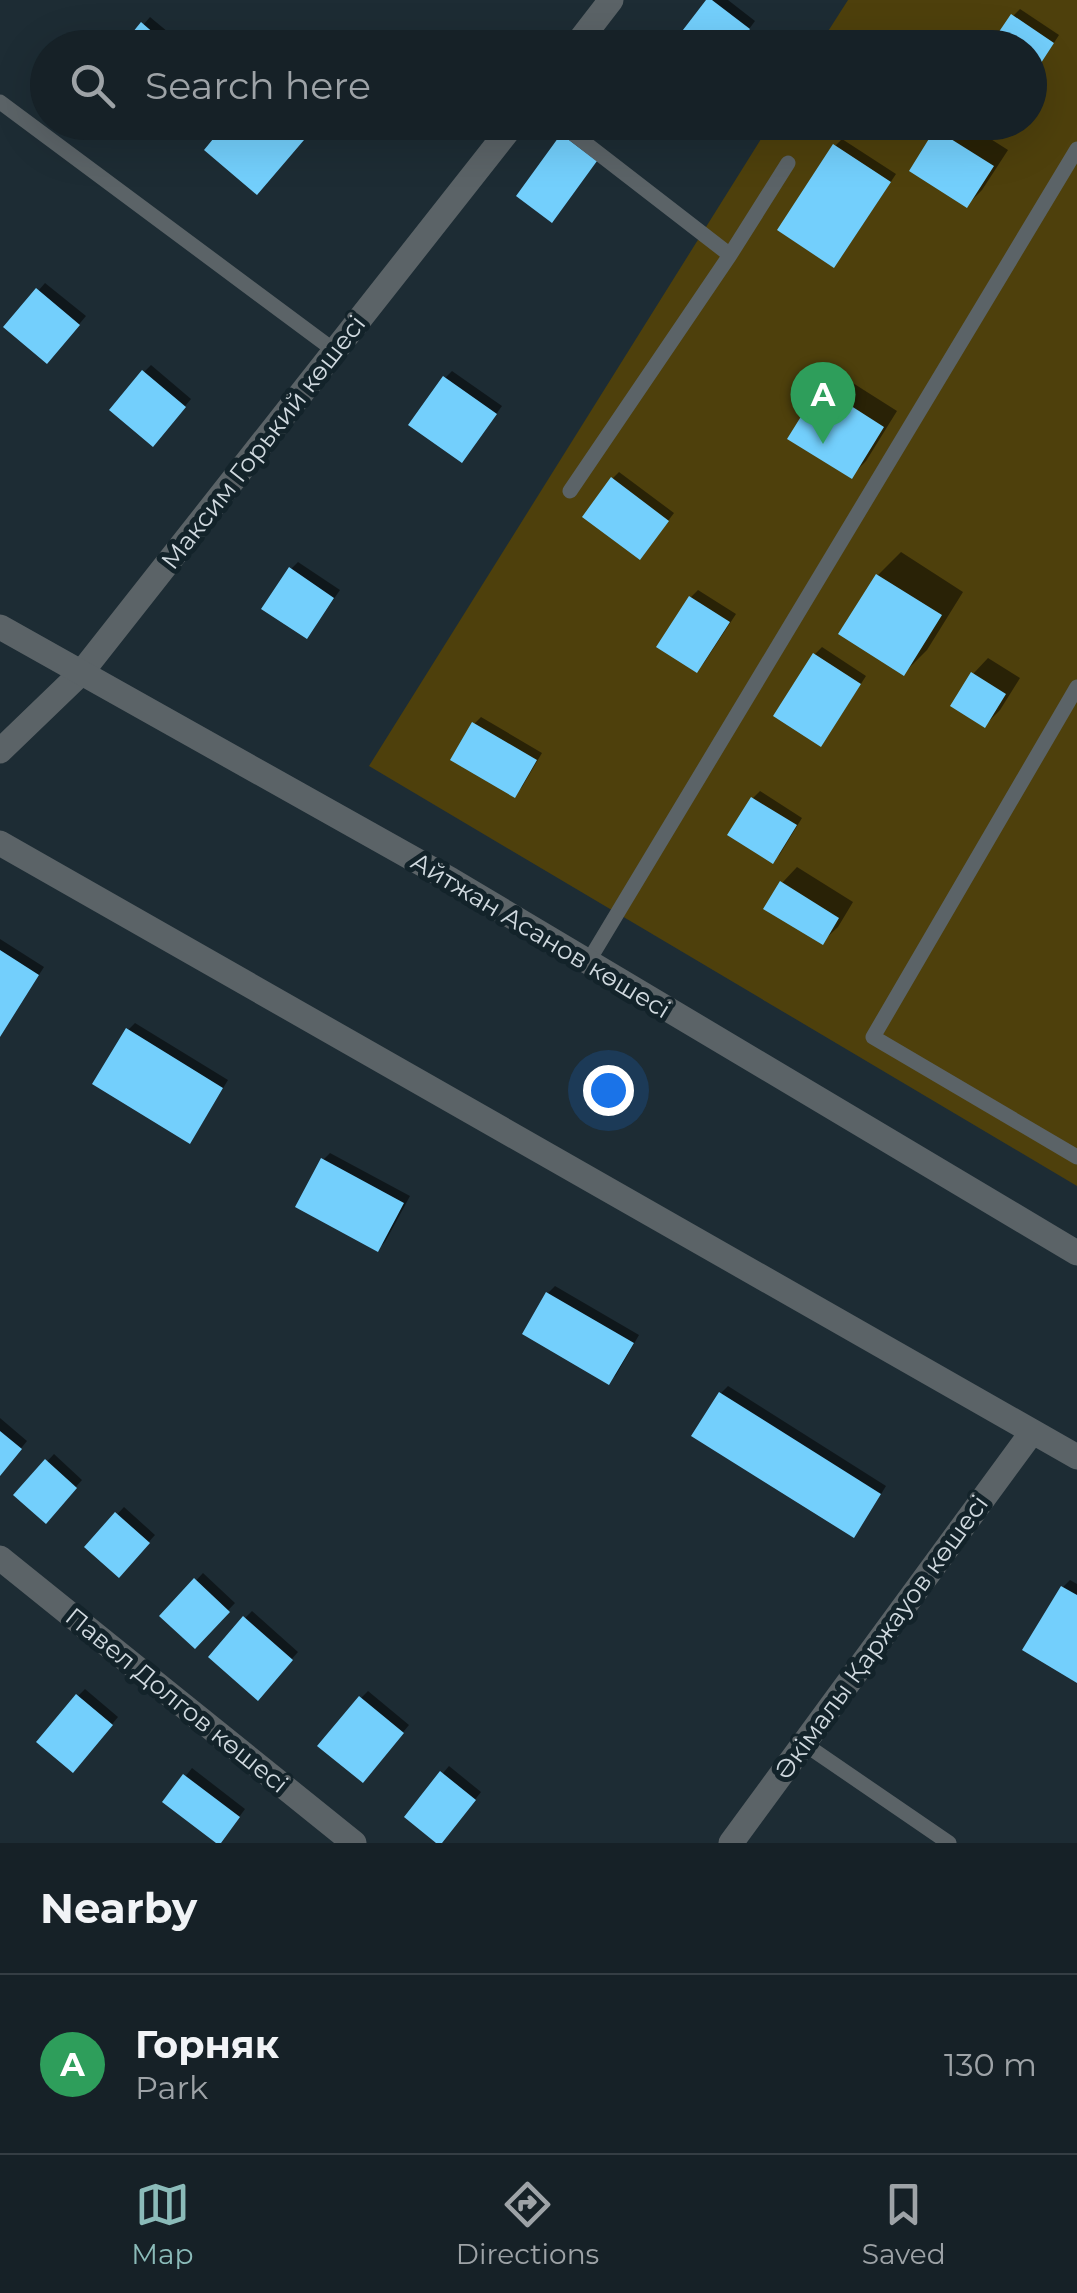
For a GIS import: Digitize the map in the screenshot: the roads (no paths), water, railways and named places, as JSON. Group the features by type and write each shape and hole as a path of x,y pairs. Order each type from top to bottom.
{"street":[{"path":"588,30 611,0"},
{"name":"Максим Горький көшесі","path":"0,751 80,673 500,140"},
{"name":"Айтжан Асанов көшесі","path":"0,627 452,880 1077,1253"},
{"path":"0,843 1077,1457"},
{"name":"Әкімалы Қаржауов көшесі","path":"731,1843 1032,1432"},
{"name":"Павел Долгов көшесі","path":"0,1558 354,1843"}],"lane":[{"path":"0,102 30,124"},
{"path":"51,140 335,351"},
{"path":"581,140 730,255"},
{"path":"588,962 1077,149"},
{"path":"570,492 788,163"},
{"path":"1077,687 873,1037 1077,1157"},
{"path":"803,1743 949,1843"}],"place":[{"name":"Горняк","path":"823,444"}]}
